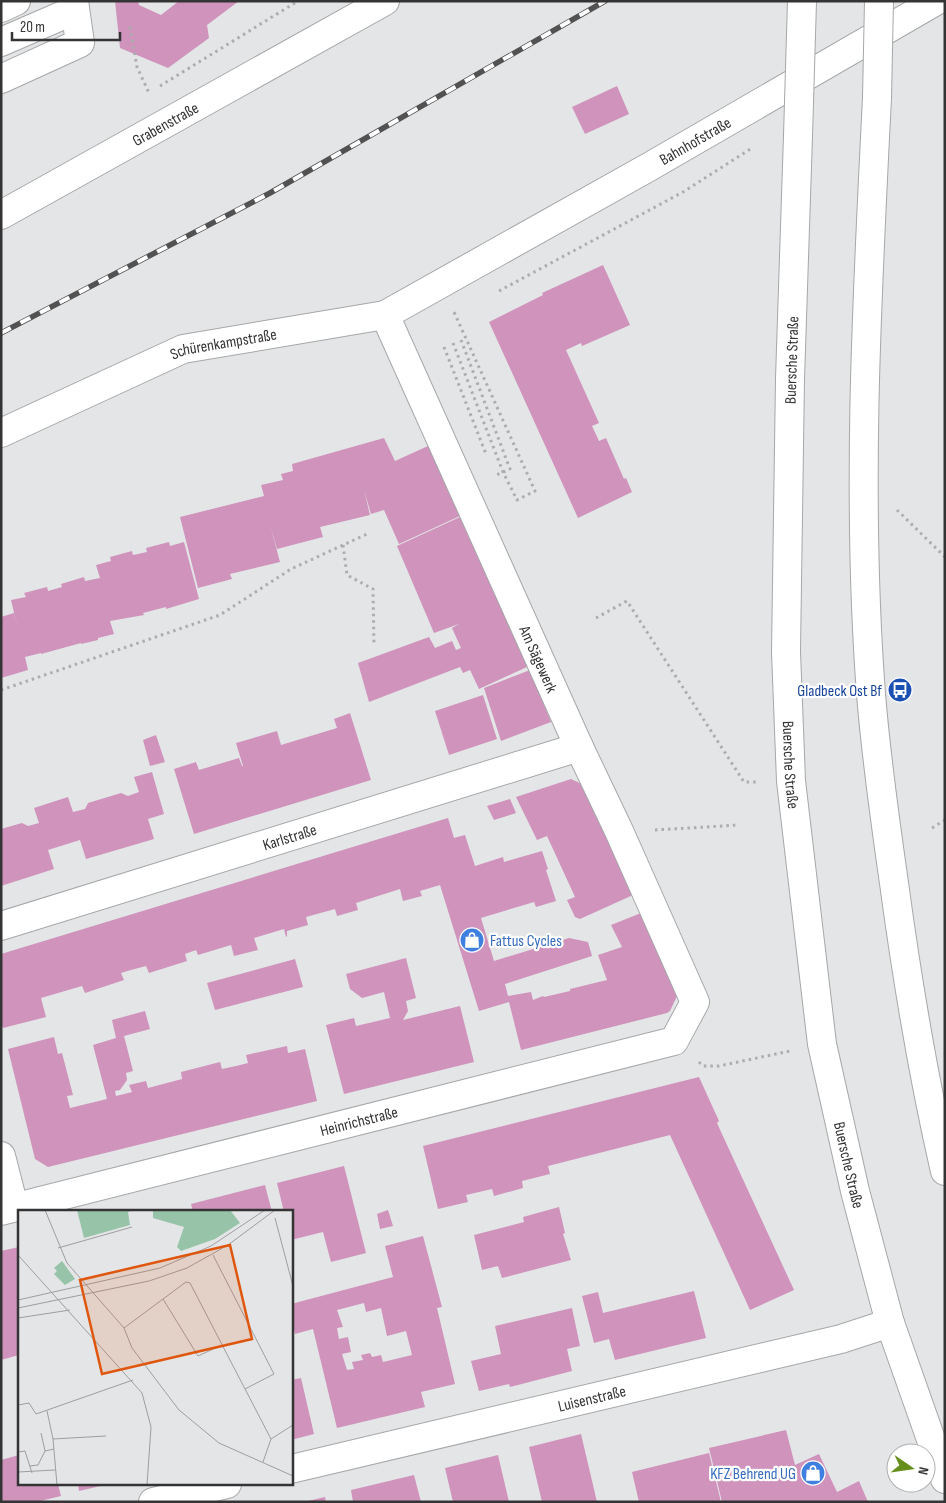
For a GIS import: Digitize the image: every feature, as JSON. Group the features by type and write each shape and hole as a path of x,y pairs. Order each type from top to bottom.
{"street":[{"path":"1,8 16,1"},
{"name":"Grabenstraße","path":"1,215 385,1"},
{"name":"Buersche Straße","path":"802,1 790,380 786,652 791,781 822,1044 855,1191 890,1323 945,1479"},
{"path":"879,1 863,476 871,694 880,787 904,953 936,1133 945,1171"},
{"name":"Bahnhofstraße","path":"448,281 649,168 936,1"},
{"path":"1,42 75,6 80,43 1,79"},
{"name":"Schürenkampstraße","path":"1,433 183,349 385,315 424,292 448,281"},
{"name":"Am Sägewerk","path":"385,315 579,747 620,832 695,1002"},
{"name":"Karlstraße","path":"1,926 579,747"},
{"name":"Heinrichstraße","path":"8,1209 674,1041 695,1002"},
{"path":"1,1156 8,1209"},
{"name":"Luisenstraße","path":"292,1469 841,1339 890,1323"},
{"path":"153,1502 219,1486"}],"path":[{"path":"130,27 137,66 148,93 298,1"},
{"path":"448,281 455,316 535,491 517,500 503,472 453,343"},
{"path":"460,340 510,469 489,478"},
{"path":"444,347 487,457"},
{"path":"863,476 945,557"},
{"path":"1,690 220,615 291,569 366,534"},
{"path":"343,545 347,575 374,589 374,646"},
{"path":"596,618 627,601 744,782 791,781"},
{"path":"932,828 945,820"},
{"path":"620,832 740,825"},
{"path":"738,1062 785,1052"}],"building":[{"path":"115,1 138,1 139,5 161,15 179,1 239,1 207,25 209,38 168,68 120,48"},
{"path":"617,86 629,114 585,134 572,107"},
{"path":"603,265 630,325 582,346 581,343 566,350 599,423 592,426 599,441 606,438 624,479 626,478 632,492 578,518 489,322 543,295 542,293"},
{"path":"384,438 395,461 428,446 460,516 399,544 384,510 371,514 364,490 370,515 320,527 323,537 277,549 270,525 280,562 230,574 232,579 198,588 180,517 264,496 261,485 283,480 281,474 293,471 292,464"},
{"path":"460,517 468,535 470,534 529,666 479,689 470,670 463,673 460,667 369,702 358,663 429,637 435,648 452,641 456,650 461,648 452,628 459,624 434,633 397,546"},
{"path":"169,542 170,546 184,542 199,599 166,609 166,607 143,613 144,615 110,621 114,634 98,638 98,640 25,657 28,670 1,678 1,617 14,613 19,633 11,600 26,597 24,593 47,587 48,591 62,587 61,584 84,577 85,581 100,578 96,565 111,561 110,557 132,551 133,555 147,552 146,548"},
{"path":"530,670 551,722 501,741 484,688"},
{"path":"483,695 497,739 449,755 435,711"},
{"path":"350,713 371,780 194,834 174,769 196,762 199,770 239,758 243,766 236,743 277,731 281,745 337,728 334,719"},
{"path":"156,735 165,762 150,766 143,740"},
{"path":"152,772 164,814 148,819 154,839 86,859 80,840 48,850 54,869 1,886 1,829 22,823 28,826 39,823 34,808 68,797 73,812 85,809 88,803 121,793 128,796 139,792 134,777"},
{"path":"571,779 584,785 633,895 580,919 575,917 567,900 575,897 547,836 537,840 516,797"},
{"path":"510,799 516,813 494,820 487,806"},
{"path":"448,818 454,838 465,835 475,866 503,857 504,862 542,851 548,869 546,870 556,901 536,907 534,902 481,918 494,961 569,938 588,942 592,956 505,984 508,996 531,992 533,1000 607,980 598,955 622,947 611,925 641,913 677,996 670,1011 521,1050 509,1002 479,1011 440,885 420,891 422,896 403,901 400,889 356,903 358,910 337,916 335,909 306,917 308,925 287,931 286,937 284,929 254,938 258,950 234,956 231,945 198,955 196,950 185,954 187,961 149,973 146,966 121,973 124,980 85,993 82,986 41,998 46,1017 3,1028 1,1023 1,954"},
{"path":"406,958 416,998 406,1001 408,1011 403,1020 460,1006 474,1062 344,1094 326,1025 354,1018 356,1026 390,1018 384,992 362,998 350,989 346,974"},
{"path":"295,959 303,987 215,1010 207,983"},
{"path":"145,1011 150,1029 124,1036 133,1071 126,1073 127,1080 120,1090 115,1091 116,1096 132,1092 129,1085 146,1081 148,1088 182,1079 181,1072 220,1062 222,1069 236,1066 248,1063 246,1055 287,1046 288,1053 305,1049 317,1101 48,1167 35,1159 8,1049 54,1037 58,1054 62,1053 73,1095 67,1096 70,1108 107,1099 93,1045 116,1038 112,1020"},
{"path":"699,1077 719,1121 717,1123 794,1290 750,1310 670,1135 548,1166 550,1174 522,1181 523,1188 494,1196 492,1189 466,1195 468,1202 438,1209 423,1146"},
{"path":"344,1166 366,1253 331,1262 323,1232 292,1240 292,1210 284,1210 277,1183"},
{"path":"265,1185 271,1210 192,1210 191,1204"},
{"path":"559,1207 565,1233 563,1234 571,1260 502,1278 498,1266 482,1270 474,1235 524,1222 523,1217"},
{"path":"388,1210 393,1226 380,1229 377,1214"},
{"path":"423,1236 442,1307 437,1308 455,1384 421,1392 425,1407 337,1428 313,1329 295,1334 292,1322 292,1304 393,1277 385,1246","holes":["364,1303 366,1312 381,1308 387,1336 406,1331 412,1355 383,1362 381,1355 372,1357 370,1353 361,1355 363,1360 352,1362 354,1369 347,1370 342,1354 351,1352 348,1337 339,1339 337,1328 343,1327 337,1310"]},
{"path":"18,1247 18,1355 1,1360 1,1251"},
{"path":"694,1291 706,1338 615,1360 609,1339 594,1343 582,1296 598,1292 603,1313"},
{"path":"572,1308 580,1346 567,1349 572,1371 510,1387 509,1384 479,1391 471,1361 501,1354 495,1326"},
{"path":"301,1378 314,1434 292,1440 292,1380"},
{"path":"786,1430 795,1465 819,1454 837,1492 859,1481 868,1502 722,1502 709,1448"},
{"path":"581,1434 597,1502 542,1502 529,1447"},
{"path":"709,1453 721,1502 639,1502 632,1472"},
{"path":"18,1455 18,1486 58,1486 61,1496 36,1502 1,1502 1,1460"},
{"path":"498,1455 509,1502 453,1502 445,1468"},
{"path":"414,1475 421,1502 353,1502 351,1490"},
{"path":"78,1486 101,1486 79,1491"},
{"path":"325,1497 326,1502 308,1502 308,1501"}],"railway":[{"path":"1,333 270,193 605,1"}],"place":[{"name":"Gladbeck Ost Bf","path":"900,690"},
{"name":"Fattus Cycles","path":"472,940"},
{"name":"KFZ Behrend UG","path":"813,1473"}]}
